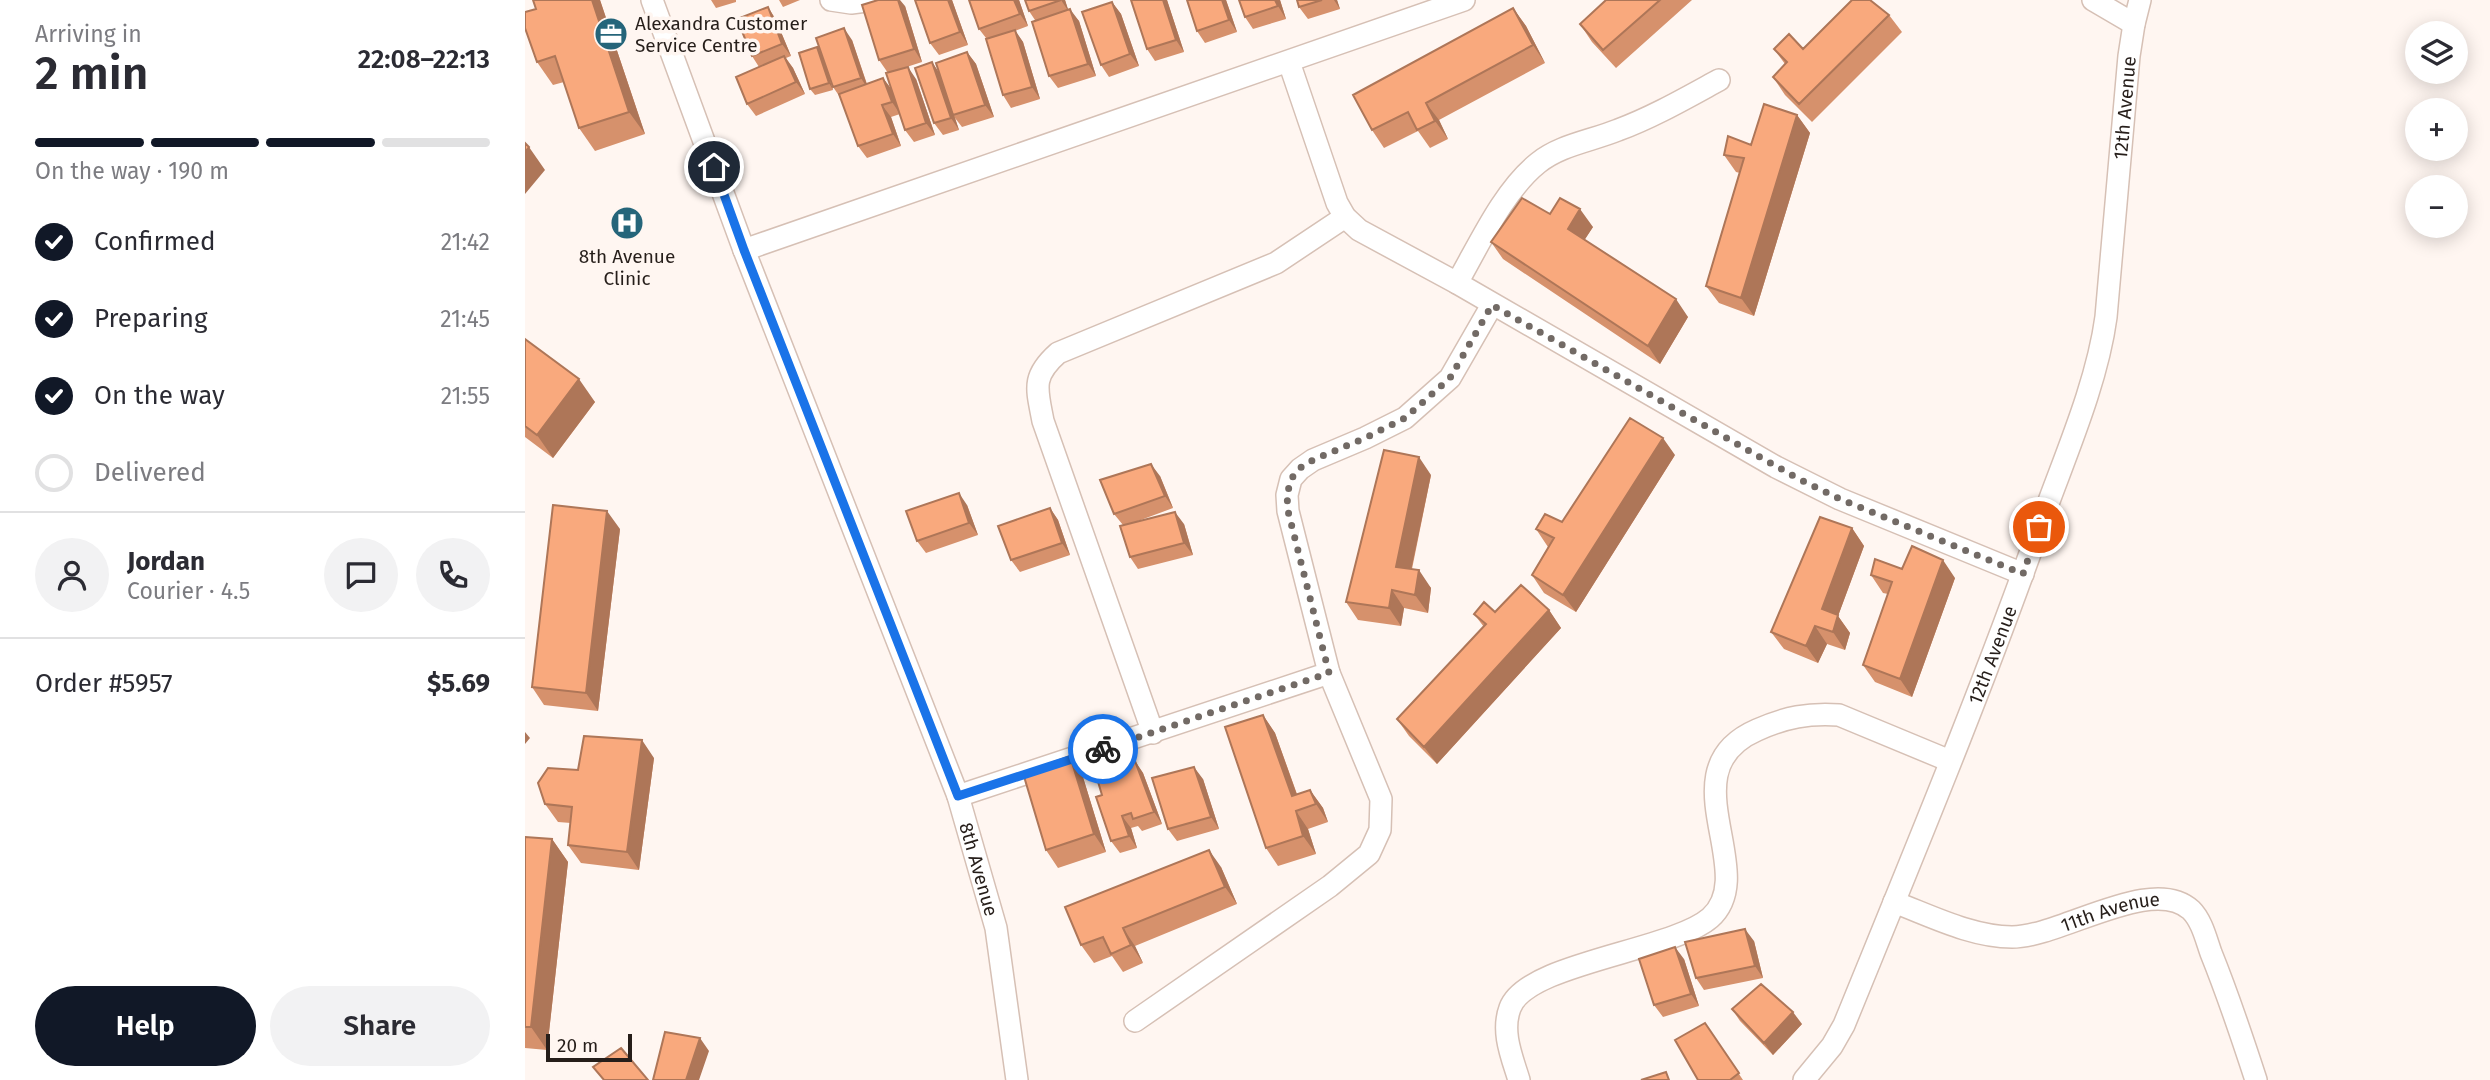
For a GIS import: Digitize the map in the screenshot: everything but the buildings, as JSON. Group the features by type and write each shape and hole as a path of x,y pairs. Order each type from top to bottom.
{"street":[{"name":"8th Avenue","path":"652,0 744,250 958,796 996,928 1017,1080"},
{"path":"831,0 851,4 874,0"},
{"path":"2093,0 2134,24"},
{"name":"12th Avenue","path":"1804,1080 1832,1046 1844,1025 2023,574 2089,387 2103,340 2134,24 2140,0"},
{"path":"744,250 1289,62 1457,1"},
{"path":"1289,62 1336,203 1345,217 1359,230 1457,283 1797,478 1840,499 2023,574"},
{"path":"1457,283 1509,195 1539,162 1560,150 1641,120 1719,80"},
{"path":"1153,733 1043,421 1038,381 1044,365 1058,353 1276,263 1345,217"},
{"path":"1135,1021 1330,886 1369,854 1380,830 1381,799 1329,673 1288,511 1287,495 1291,479 1300,468 1405,418 1450,378 1492,305"},
{"path":"958,796 1329,673"},
{"path":"1519,1080 1509,1049 1507,1027 1510,1007 1518,994 1536,983 1692,929 1710,919 1722,903 1726,885 1716,781 1720,762 1734,743 1752,732 1788,719 1812,713 1839,715 1950,761"},
{"name":"11th Avenue","path":"1894,902 1963,928 2011,937 2059,928 2133,901 2163,898 2177,902 2191,911 2200,923 2256,1080"}],"way so far":[{"path":"1103,749 1329,673 1288,511 1287,495 1291,479 1300,468 1313,460 1405,418 1425,401 1450,378 1492,305 1797,478 1840,499 2023,574 2039,527"}],"place":[{"name":"Alexandra Customer Service Centre","path":"611,34"},
{"name":"8th Avenue Clinic","path":"627,223"}],"route":[{"path":"714,167 958,796 1103,749"}]}
